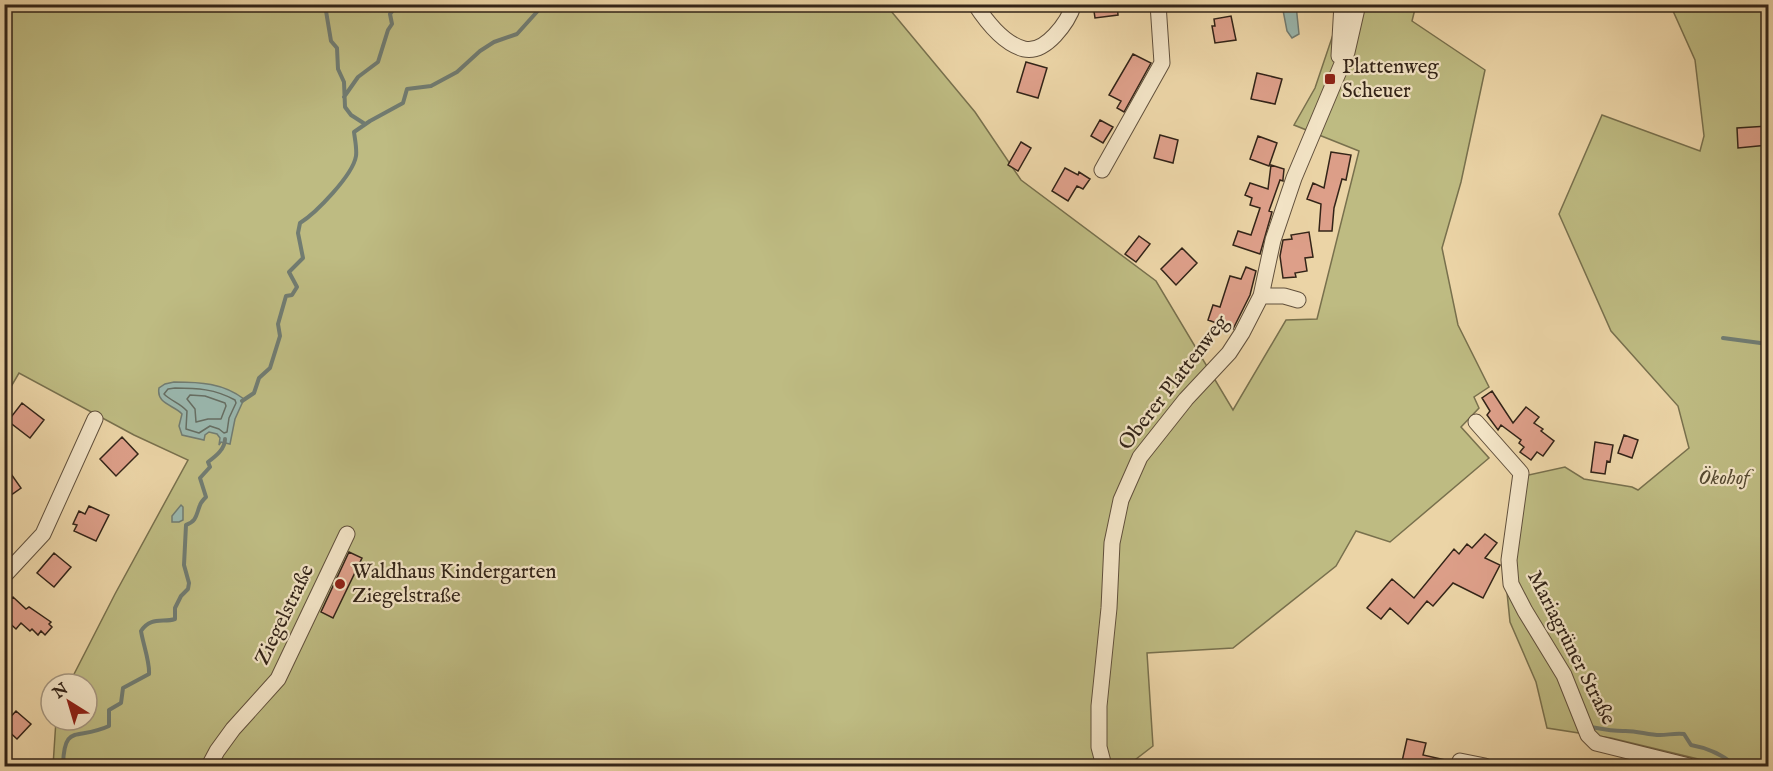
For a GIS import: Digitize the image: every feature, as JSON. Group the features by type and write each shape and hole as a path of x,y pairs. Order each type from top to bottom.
{"street":[{"path":"975,4 1005,39 1025,50 1034,49 1051,39 1061,28 1074,4"},
{"path":"1102,170 1162,63 1158,4"},
{"path":"1339,71 1342,4"},
{"name":"Oberer Plattenweg","path":"1104,766 1099,747 1098,706 1109,608 1112,543 1120,500 1140,456 1186,399 1229,353 1261,296 1273,240 1294,178 1347,52 1358,4"},
{"path":"1261,296 1284,296 1298,300"},
{"path":"4,576 44,534 95,418"},
{"name":"Mariagrüner Straße","path":"1476,422 1521,473 1509,560 1511,584 1524,611 1564,675 1588,735 1596,743 1689,766"},
{"name":"Ziegelstraße","path":"209,766 233,729 278,679 347,534"},
{"path":"1458,766 1460,761 1485,766"}],"green space":[{"path":"5,5 886,5 975,112 1021,180 1156,281 1233,410 1286,320 1317,319 1359,151 1294,125 1315,88 1343,5 1416,5 1412,21 1485,70 1461,182 1442,248 1458,325 1489,387 1474,397 1479,408 1461,427 1489,458 1390,542 1356,531 1336,566 1233,648 1147,653 1153,746 1127,766 53,766 55,732 99,732 99,672 75,672 188,460 134,435 19,373 5,397"},
{"name":"Ökohof","path":"1651,5 1768,5 1768,766 1707,766 1702,760 1611,738 1547,728 1536,682 1510,622 1503,553 1524,476 1565,467 1584,479 1638,490 1689,448 1678,406 1611,331 1559,214 1602,115 1700,151 1704,136 1695,60 1673,11"}],"water":[{"path":"1282,5 1296,5 1299,34 1292,38 1287,31"},
{"path":"174,382 211,384 244,399 235,419 230,444 221,442 219,445 220,438 217,434 209,432 205,435 204,440 182,435 179,426 182,414 163,401 159,393 159,388"},
{"path":"181,505 183,520 172,522 172,516"}],"building":[{"path":"1093,4 1117,4 1118,15 1095,18"},
{"path":"1231,16 1236,40 1215,43 1212,26 1215,26 1214,19"},
{"path":"1133,54 1151,63 1124,112 1117,108 1121,101 1109,95"},
{"path":"1026,62 1047,68 1038,98 1017,92"},
{"path":"1257,73 1282,79 1275,104 1251,99"},
{"path":"1100,120 1113,127 1103,143 1091,136"},
{"path":"1768,126 1768,145 1738,148 1737,128"},
{"path":"1160,135 1178,140 1173,163 1154,158"},
{"path":"1258,136 1277,143 1269,166 1250,159"},
{"path":"1021,142 1031,148 1018,171 1008,165"},
{"path":"1331,152 1351,155 1346,180 1342,179 1334,208 1332,231 1319,231 1321,204 1307,199 1313,183 1324,188"},
{"path":"1271,165 1284,169 1283,181 1280,180 1269,211 1272,212 1260,254 1233,245 1238,231 1251,235 1260,208 1250,205 1252,198 1245,195 1250,183 1268,189"},
{"path":"1065,168 1078,175 1079,172 1090,179 1083,189 1077,186 1068,201 1052,191"},
{"path":"1309,232 1313,257 1305,258 1307,271 1295,273 1296,277 1283,278 1280,256 1283,240 1292,239 1291,235"},
{"path":"1139,236 1150,244 1136,262 1125,254"},
{"path":"1182,248 1197,263 1176,285 1161,269"},
{"path":"1246,267 1256,271 1250,295 1233,329 1208,320 1213,305 1220,307 1230,276 1241,279"},
{"path":"1492,391 1513,423 1526,407 1539,417 1534,423 1554,441 1543,456 1537,452 1531,460 1520,452 1524,447 1519,443 1521,440 1501,425 1498,430 1487,415 1490,411 1482,398"},
{"path":"22,403 44,420 30,438 8,421"},
{"path":"1624,435 1638,440 1632,458 1618,453"},
{"path":"122,437 138,454 116,476 100,459"},
{"path":"1595,442 1613,445 1605,474 1591,472"},
{"path":"4,464 21,488 4,500"},
{"path":"89,506 109,515 96,541 74,531 77,525 73,524 79,511 85,514"},
{"path":"1485,534 1497,543 1485,558 1500,565 1483,598 1453,583 1433,606 1427,601 1408,624 1390,608 1381,619 1367,608 1392,579 1414,598 1454,549 1459,554 1467,544 1472,548"},
{"name":"Waldhaus Kindergarten Ziegelstraße","path":"349,552 362,558 333,618 321,612"},
{"path":"54,553 71,567 54,587 37,573"},
{"path":"13,597 26,609 29,607 51,622 49,624 52,627 45,635 41,631 38,635 32,629 30,631 21,623 16,629 4,618 4,606"},
{"path":"16,711 31,724 17,739 4,727"},
{"path":"1407,739 1426,743 1423,755 1450,761 1448,766 1401,766"}],"waterway":[{"path":"322,4 326,11 331,41 337,48 338,69 344,82 345,107 351,115 365,124"},
{"path":"344,97 358,77 378,62 392,24 390,14 398,4"},
{"path":"242,401 254,393 259,378 270,368 280,336 278,324 286,296 292,295 297,287 289,272 303,258 298,233 300,223 324,202 348,173 356,156 354,132 403,103 407,89 431,86 457,72 480,51 494,42 517,34 544,4"},
{"path":"1723,338 1768,344"},
{"path":"63,766 66,743 70,738 109,726 109,710 121,703 123,688 149,674 141,631 149,623 175,619 175,608 181,596 188,589 189,583 184,565 186,525 194,520 200,504 206,497 200,478 210,467 208,462 222,449 225,439"},
{"path":"1591,727 1655,735 1684,734 1691,745 1715,752 1736,766"}],"place":[{"name":"Plattenweg Scheuer","path":"1330,79"},
{"name":"Waldhaus Kindergarten Ziegelstraße","path":"340,584"}]}
